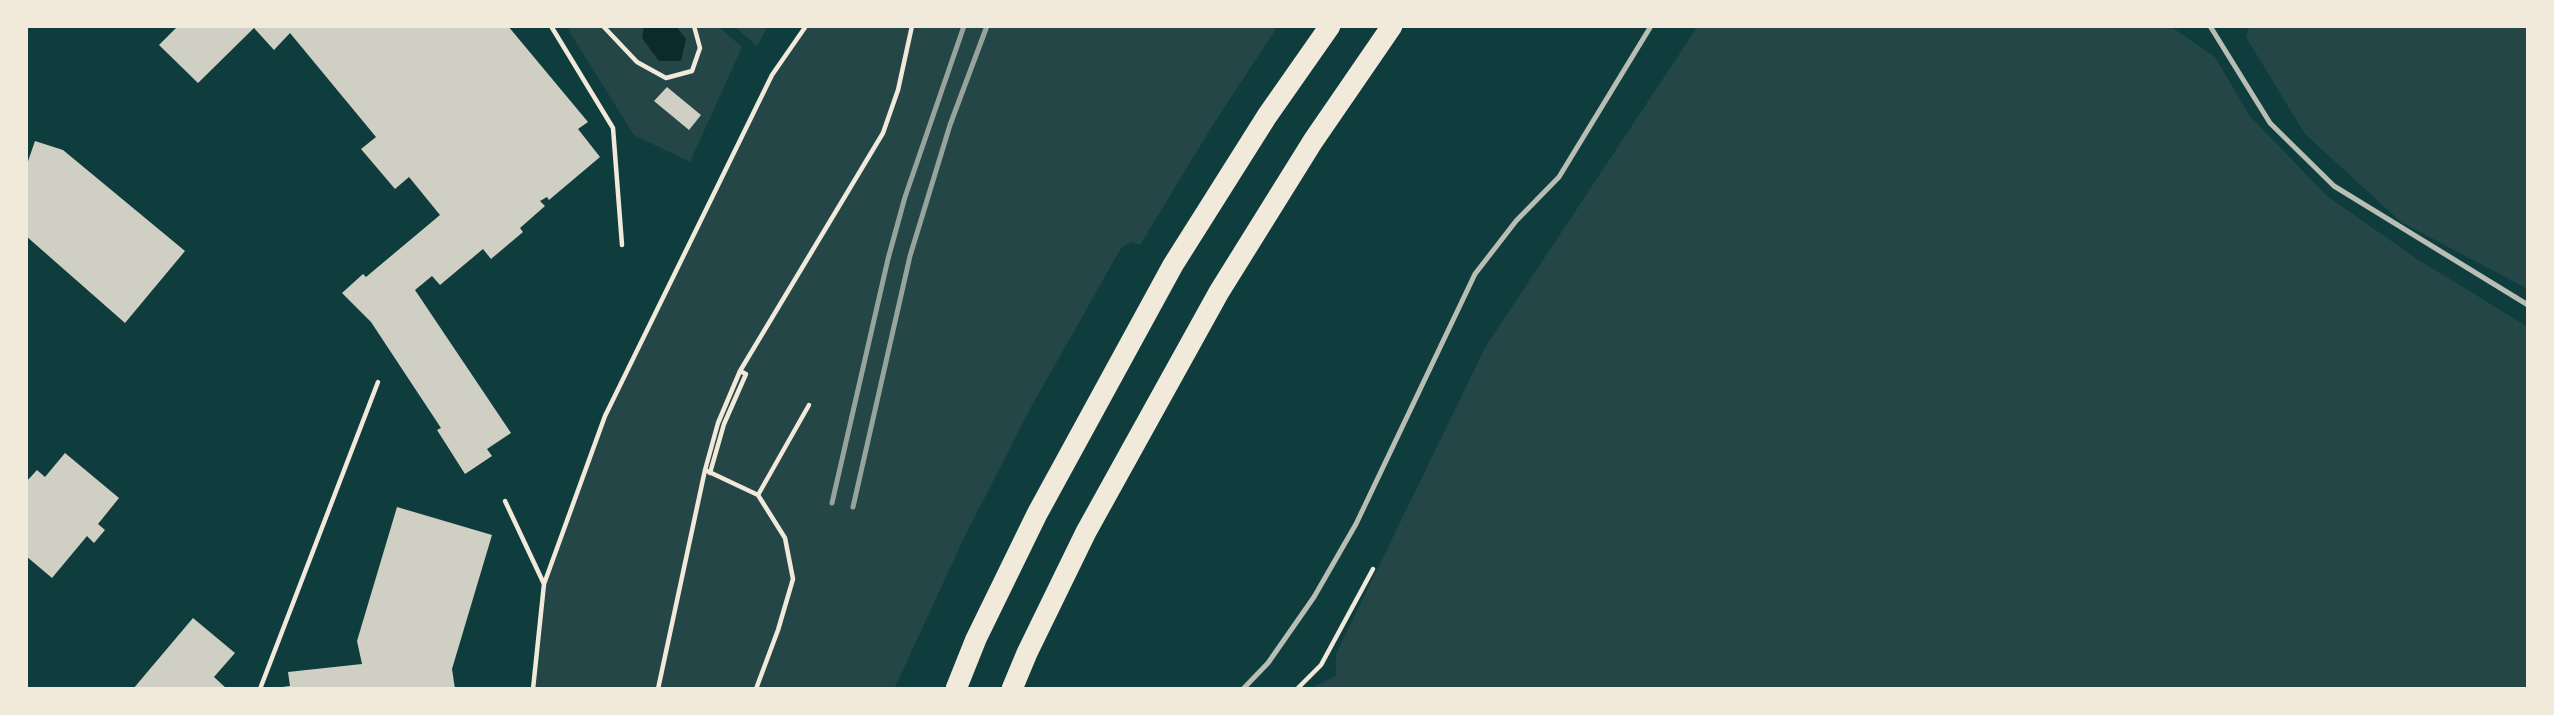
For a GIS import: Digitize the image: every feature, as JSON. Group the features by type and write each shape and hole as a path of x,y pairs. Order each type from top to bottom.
{"highway":[{"path":"956,689 976,639 1037,514 1173,265 1267,116 1330,26"},
{"path":"1012,689 1086,532 1219,292 1314,141 1392,26"}],"lane":[{"path":"1243,689 1268,663 1314,597 1356,524 1475,274 1516,221 1559,177 1651,26"},
{"path":"2210,26 2270,123 2334,186 2528,305"}],"path":[{"path":"551,26 613,128 622,245"},
{"path":"603,26 637,62 666,78 692,72 700,48 694,26"},
{"path":"533,689 544,584 605,416 772,75 806,26"},
{"path":"658,689 718,422 740,371 883,133 898,90 912,26"},
{"path":"260,689 378,382"},
{"path":"758,495 809,405"},
{"path":"708,471 758,495 785,538 793,579 756,689"},
{"path":"505,500 544,584"},
{"path":"1297,689 1321,665 1373,569"}],"shaded area":[{"path":"566,26 718,26 742,47 690,162 634,135"},
{"path":"644,26 676,26 686,39 681,61 659,61 642,38"},
{"path":"734,26 768,26 757,46"},
{"path":"806,26 1278,26 1214,123 1140,245 1131,242 1121,248 1030,409 965,536 894,689 532,689 544,584 605,416 772,75"},
{"path":"1698,26 2170,26 2215,57 2249,115 2327,196 2417,259 2528,327 2528,689 1309,689 1336,676 1336,654 1486,346"},
{"path":"2249,26 2528,26 2528,289 2401,222 2305,134 2246,37"}],"building":[{"path":"178,26 508,26 588,122 578,129 600,157 549,200 547,197 540,201 545,206 520,228 523,232 491,259 483,249 440,285 432,276 415,290 511,433 487,449 492,456 465,474 437,430 441,428 371,322 342,293 363,274 366,277 440,215 409,177 395,189 361,149 376,137 290,33 274,50 254,28 198,83 159,45"},
{"path":"667,87 701,115 689,130 654,101"},
{"path":"35,141 63,150 185,251 125,323 26,236 26,167"},
{"path":"65,453 119,498 98,524 105,530 94,543 87,536 52,578 26,556 26,482 37,470 45,477"},
{"path":"397,507 492,535 452,669 455,689 282,689 290,686 288,672 362,664 357,641"},
{"path":"193,618 235,653 214,677 227,689 133,689"}],"railway":[{"path":"832,503 888,259 905,197 964,26"},
{"path":"853,507 910,256 950,125 987,26"}]}
